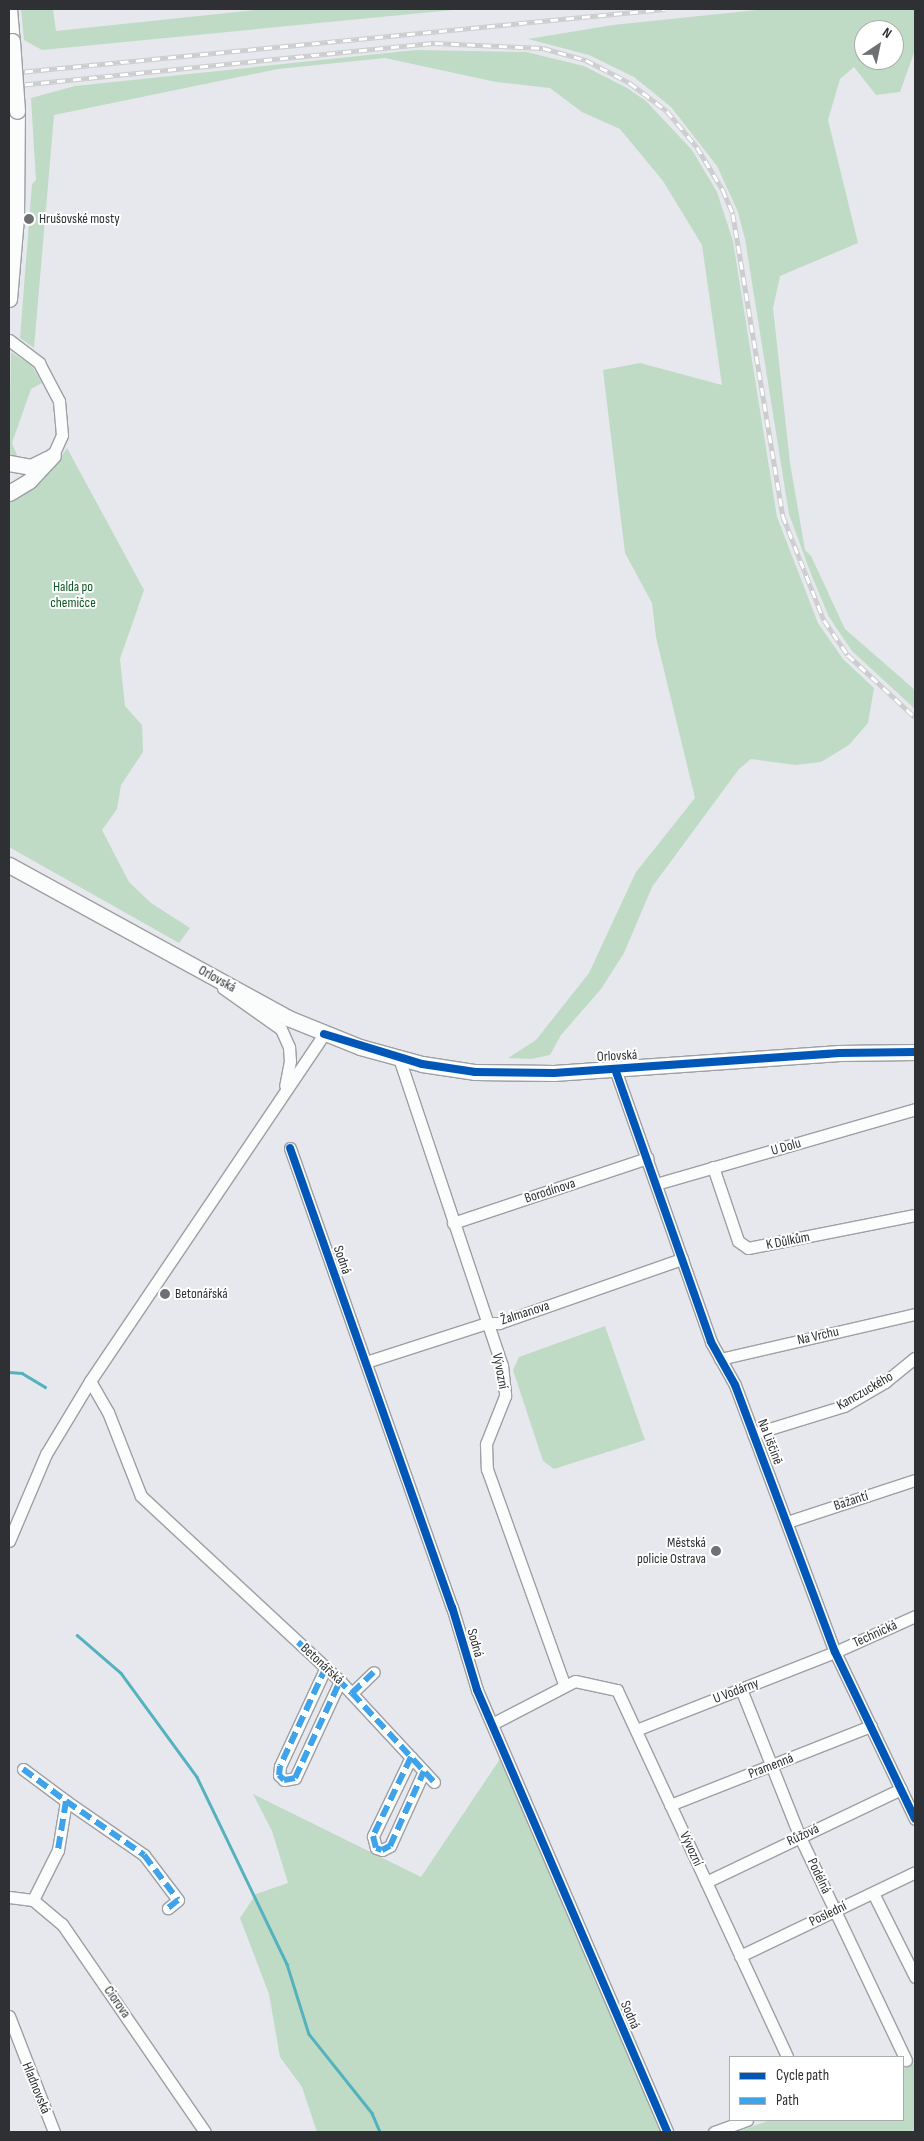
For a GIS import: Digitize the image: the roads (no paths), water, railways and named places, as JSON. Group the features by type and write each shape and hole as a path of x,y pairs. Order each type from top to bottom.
{"main road":[{"path":"9,9 17,111 18,183 9,299"},
{"path":"9,463 31,466 52,455"},
{"path":"9,493 29,480 52,455"},
{"name":"Orlovská","path":"9,865 209,975 324,1034 399,1058 475,1072 615,1069 839,1053 915,1052"}],"street":[{"path":"9,340 39,363 59,401 62,435 52,455"},
{"path":"209,975 227,992 281,1029 289,1047 290,1061 282,1096"},
{"path":"9,1541 46,1454 90,1381 324,1034"},
{"name":"Vývozní","path":"399,1058 502,1365 505,1396 486,1444 487,1469 564,1684"},
{"name":"Na Liščině","path":"615,1069 711,1342 735,1385 836,1652 915,1819"},
{"name":"U Dolu","path":"656,1184 915,1109"},
{"name":"Sodná","path":"290,1148 452,1607 471,1672 668,2132"},
{"name":"Borodínova","path":"453,1223 647,1158"},
{"name":"K Důlkům","path":"714,1167 738,1241 748,1248 915,1215"},
{"name":"Žalmanova","path":"366,1362 487,1323 499,1323 682,1259"},
{"name":"Na Vrchu","path":"720,1359 915,1314"},
{"name":"Kanczuckého","path":"754,1434 844,1406 885,1382 915,1358"},
{"name":"Betonářská","path":"90,1381 108,1412 140,1496 352,1692 434,1782"},
{"name":"Bažantí","path":"787,1522 915,1480"},
{"name":"Technická","path":"836,1652 915,1616"},
{"name":"U Vodárny","path":"636,1730 836,1652"},
{"path":"326,1667 280,1766 279,1775 284,1780 292,1780 296,1776 340,1681"},
{"path":"352,1692 374,1672"},
{"name":"Vývozní","path":"492,1724 564,1684 575,1681 617,1690 787,2056"},
{"name":"Podélná","path":"741,1689 800,1837 908,2059"},
{"name":"Pramenná","path":"670,1805 871,1726"},
{"path":"411,1757 373,1836 376,1848 382,1850 390,1846 424,1771"},
{"path":"23,1769 144,1855 178,1900 168,1908"},
{"name":"Růžová","path":"706,1882 901,1789"},
{"path":"9,1897 33,1900 58,1850 66,1801"},
{"name":"Poslední","path":"740,1956 915,1872"},
{"path":"873,1892 915,1977"},
{"name":"Ciorova","path":"33,1900 62,1924 205,2132"},
{"name":"Hladnovská","path":"9,2016 54,2132"},
{"path":"714,2132 744,2121"}],"waterway":[{"path":"9,1372 22,1373 45,1387"},
{"path":"77,1635 121,1673 197,1777 287,1964 309,2034 372,2113 380,2132"}],"railway":[{"path":"9,73 665,9"},
{"path":"9,86 435,43 543,48 586,60 630,83 667,111 697,147 723,190 733,214 783,516 824,620 848,655 915,717"}],"place":[{"name":"Hrušovské mosty","path":"29,219"},
{"name":"Betonářská","path":"165,1294"},
{"name":"Městská policie Ostrava","path":"716,1551"}],"park label":[{"name":"Halda po chemičce","path":"73,596"}]}
